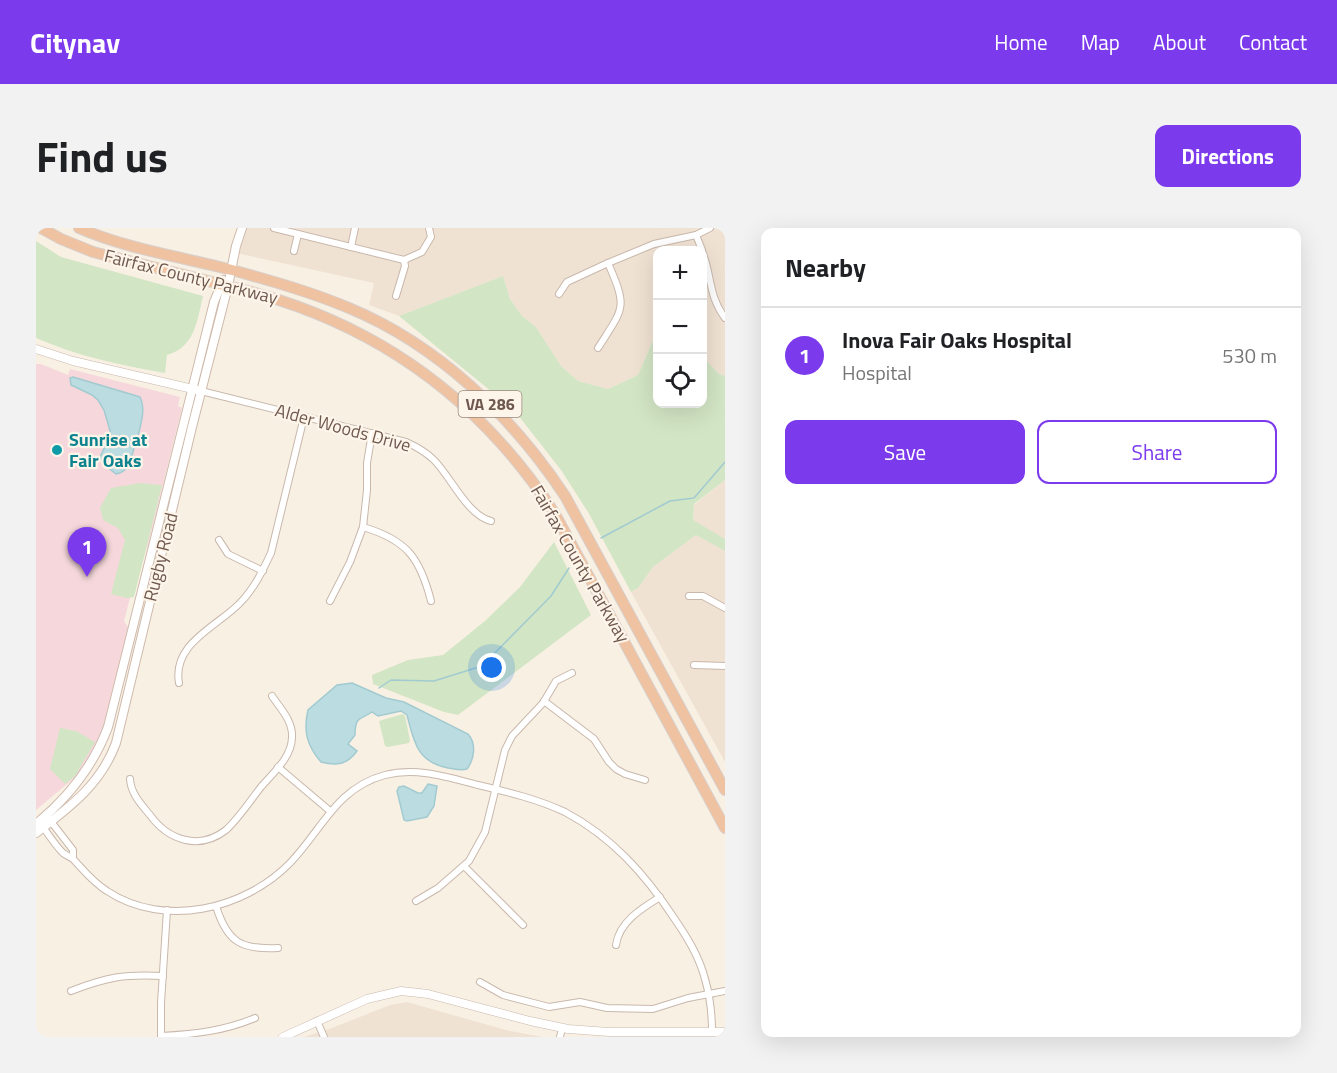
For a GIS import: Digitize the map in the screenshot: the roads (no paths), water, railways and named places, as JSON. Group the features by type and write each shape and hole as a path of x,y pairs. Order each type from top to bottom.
{"highway":[{"name":"Fairfax County Parkway","path":"41,228 93,252 285,301 374,340 438,382 494,433 532,479 555,513 725,828"},
{"name":"Fairfax County Parkway","path":"79,228 318,296 385,326 447,367 506,421 539,458 581,522 725,790"}],"main road":[{"name":"Rugby Road","path":"42,824 84,774 98,752 108,727 224,285 231,270 242,228"},
{"name":"Rugby Road","path":"42,824 73,805 92,786 106,766 116,743 196,390"}],"street":[{"path":"274,228 404,260 422,252 431,237 429,228"},
{"path":"351,247 355,228"},
{"path":"560,294 567,282 654,244 696,235 710,228"},
{"path":"294,251 298,234"},
{"path":"696,235 700,246"},
{"path":"396,296 405,266 404,260"},
{"path":"598,348 618,317 621,306 621,293 608,264"},
{"path":"707,265 711,292 725,318"},
{"path":"36,349 96,367 196,390"},
{"name":"Alder Woods Drive","path":"196,390 406,442 435,461 475,513 491,521"},
{"path":"179,683 178,674 183,655 196,639 238,606 254,587 263,571 271,553 304,417"},
{"path":"330,601 350,562 363,527 367,463 372,434"},
{"path":"363,527 390,536 408,550 423,573 431,601"},
{"path":"219,540 228,554 263,571"},
{"path":"688,596 703,596 725,608"},
{"path":"694,665 725,666"},
{"path":"416,901 438,888 465,867 481,843 508,743 520,726 544,701 556,681 572,673"},
{"path":"130,780 134,795 161,828 182,840 200,841 213,838 228,828 289,752 292,733 288,720 272,696"},
{"path":"544,701 594,738 616,769 645,780"},
{"path":"278,767 330,811"},
{"path":"42,824 64,854 73,858 90,878 108,892 133,904 167,910 216,906 257,889 281,872 301,850 330,811 357,788 393,773 424,772 544,803 591,828 631,861 660,897 701,965 709,993 712,1032"},
{"path":"465,867 523,925"},
{"path":"616,945 621,928 636,913 660,897"},
{"path":"216,906 223,926 236,941 253,948 278,948"},
{"path":"167,910 161,1037 214,1032 255,1018"},
{"path":"71,991 112,976 163,976"},
{"path":"480,982 503,994 544,1006 580,1002 607,1008 653,1009 709,993 725,991"},
{"path":"283,1037 367,999 400,991 428,994 562,1028 609,1032 725,1032"},
{"path":"317,1022 324,1037"},
{"path":"560,1037 562,1028"}],"water":[{"path":"70,378 140,397 143,411 142,421 138,436 131,439 135,445 131,459 121,473 116,474 100,457 111,434 104,410 92,395 71,385"},
{"path":"352,683 386,698 404,702 468,734 473,742 474,752 467,769 448,768 423,756 415,742 407,715 401,711 378,716 372,712 361,718 357,721 355,735 348,744 357,751 353,756 341,763 321,762 307,738 308,710 337,685"},
{"path":"428,784 437,786 434,806 427,817 404,820 397,791 399,787 404,786 422,793"}],"waterway":[{"path":"601,538 670,501 694,498 725,462"},
{"path":"379,688 391,680 434,681 482,666 551,596 569,568"}],"place":[{"name":"Sunrise at Fair Oaks","path":"57,450"},
{"name":"Inova Fair Oaks Hospital","path":"87,577"}]}
